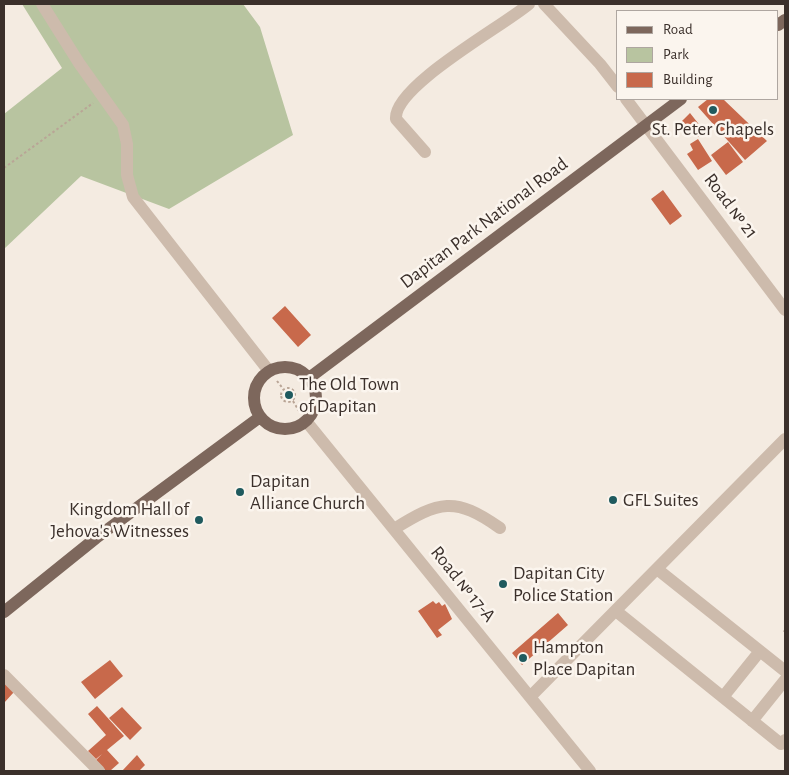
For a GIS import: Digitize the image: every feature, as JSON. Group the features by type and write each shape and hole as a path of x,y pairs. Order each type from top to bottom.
{"main road":[{"name":"Dapitan Park National Road","path":"309,378 680,100"},
{"path":"290,367 298,369 309,378 315,390 316,404 306,421 293,428 279,428 265,422 260,417 254,403 254,396 258,381 269,371 290,367"},
{"path":"4,612 96,538 260,417"}],"street":[{"path":"42,4 79,63 123,124 127,144 127,175 133,197 269,371"},
{"path":"424,152 396,119 398,106 440,65 530,4"},
{"path":"544,4 616,85"},
{"name":"Road № 21","path":"627,100 785,310"},
{"name":"Road № 17-A","path":"306,421 590,771"},
{"path":"530,697 785,439"},
{"path":"394,529 420,512 452,505 478,512 500,528"},
{"path":"656,569 785,671"},
{"path":"616,610 781,744 785,740"},
{"path":"723,698 760,651"},
{"path":"4,674 100,771"},
{"path":"752,721 785,680"}],"path":[{"path":"4,168 103,96"},
{"path":"287,388 292,390 294,398 292,402 285,402 282,399 282,392 287,388"}],"green space":[{"path":"22,4 243,4 260,27 293,135 169,209 81,176 4,249 4,114 62,68"}],"building":[{"path":"707,100 724,100 767,141 745,160 698,107"},
{"path":"690,113 705,132 698,137 692,129 688,133 680,123"},
{"path":"698,139 712,161 698,170 687,154 693,150 690,144"},
{"path":"728,142 743,162 726,175 711,155"},
{"path":"663,190 682,216 670,225 651,199"},
{"path":"285,306 311,335 298,347 272,318"},
{"path":"433,601 436,604 439,602 442,606 445,604 452,619 438,630 442,635 437,638 418,611"},
{"path":"558,613 568,625 522,665 512,653"},
{"path":"110,660 123,676 95,699 81,682"},
{"path":"4,682 14,692 4,703"},
{"path":"97,706 124,736 107,750 119,763 110,771 106,771 96,760 102,754 96,759 88,751 106,735 88,714"},
{"path":"122,707 142,728 130,740 109,718"},
{"path":"137,755 145,765 139,771 122,771"}],"place":[{"name":"St. Peter Chapels","path":"713,110"},
{"name":"The Old Town of Dapitan","path":"289,395"},
{"name":"Dapitan Alliance Church","path":"240,492"},
{"name":"GFL Suites","path":"613,500"},
{"name":"Kingdom Hall of Jehova's Witnesses","path":"199,520"},
{"name":"Dapitan City Police Station","path":"503,584"},
{"name":"Hampton Place Dapitan","path":"523,658"}]}
